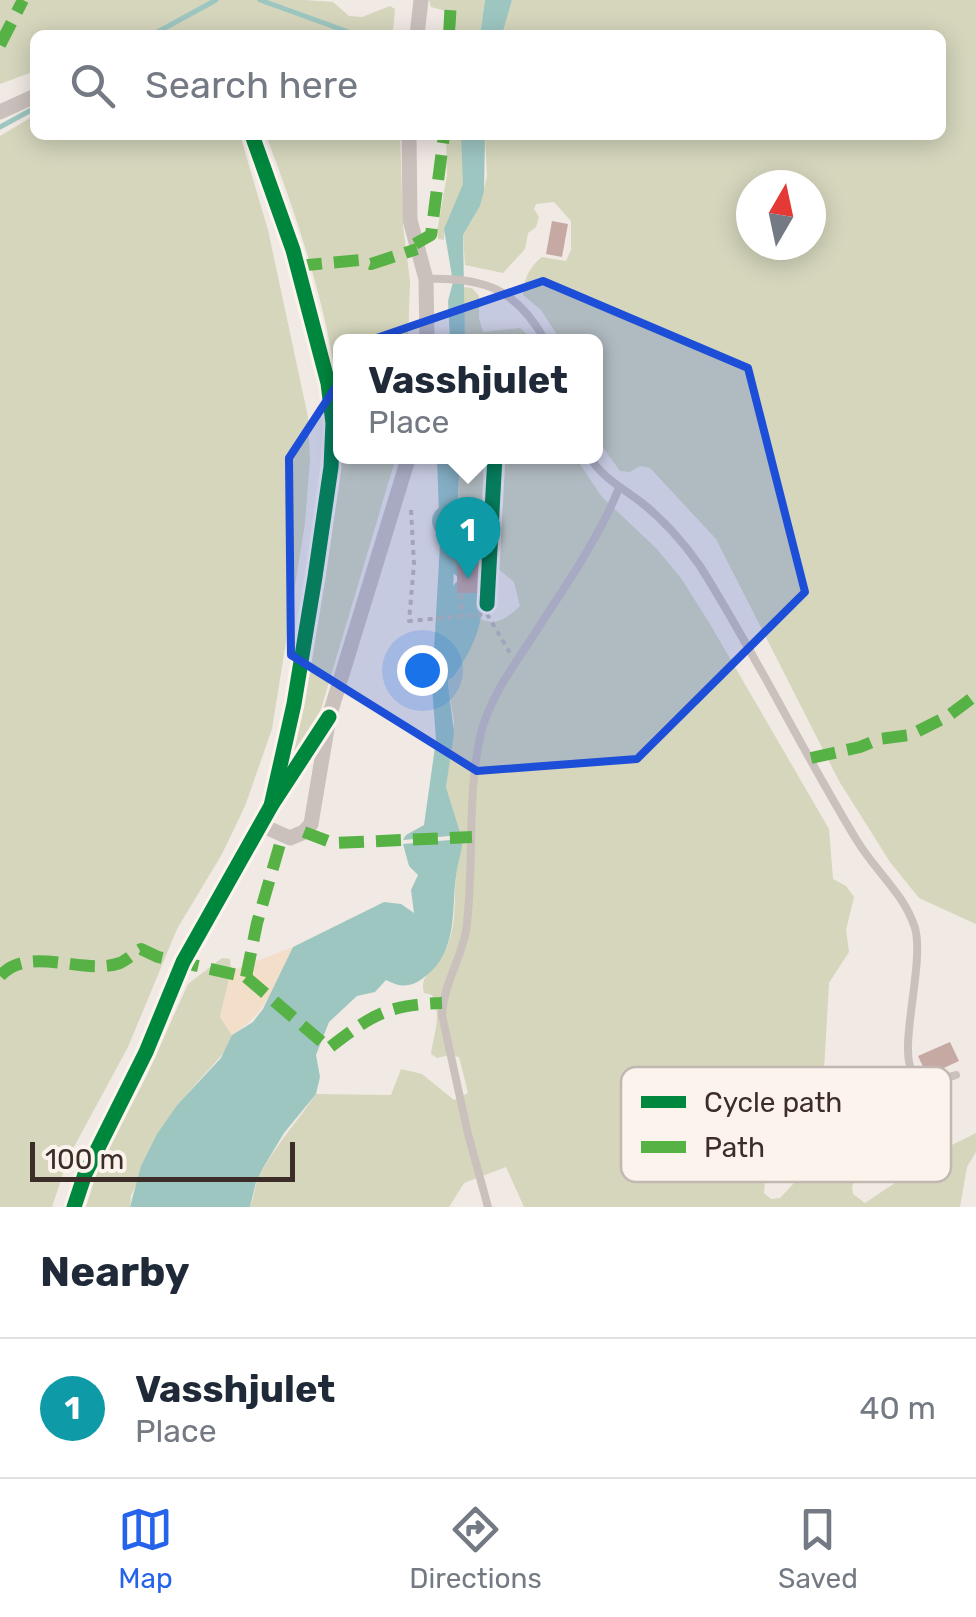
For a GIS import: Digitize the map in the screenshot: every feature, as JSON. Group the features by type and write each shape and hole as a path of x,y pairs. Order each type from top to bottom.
{"street":[{"path":"418,30 420,0"},
{"path":"0,112 30,98"},
{"path":"254,140 279,204 297,266 328,383 333,423 316,577 271,806"},
{"path":"410,140 410,220 426,280 427,334"},
{"path":"260,825 290,838 311,824 328,717 406,464"},
{"path":"74,1207 84,1174 130,1084 182,962 271,806 328,717"}],"lane":[{"path":"426,280 448,278 492,286 515,301 542,334"},
{"path":"597,464 619,488 657,515 700,566 854,837 904,904 915,929 918,953 908,1042 912,1067"},
{"path":"488,1207 443,1027 442,1004 463,950 466,931 481,733 516,660 604,525 619,488"},
{"path":"951,1076 956,1075"}],"path":[{"path":"402,477 410,498 413,536 409,621 462,616 486,605"},
{"path":"486,605 489,548"},
{"path":"480,569 486,605 516,660"},
{"path":"461,594 462,616"}],"highlighted area":[{"path":"543,281 748,368 805,592 637,759 477,771 291,655 289,458 365,342"}],"green space":[{"path":"0,0 304,0 333,2 349,16 362,17 390,6 395,9 393,30 30,30 30,73 0,84"},
{"path":"429,0 485,0 481,30 456,30 446,11 431,7"},
{"path":"512,0 976,0 976,924 919,898 890,862 839,781 716,539 650,468 620,471 603,448 603,334 556,334 541,310 523,295 528,274 542,257 566,261 571,250 571,221 554,202 536,204 536,227 528,233 525,249 503,273 465,265 463,235 480,206 487,176 485,140 946,140 946,30 503,30"},
{"path":"30,118 30,140 241,140 268,230 308,417 310,460 305,523 272,729 245,806 222,854 177,929 128,1047 68,1158 52,1207 0,1207 0,136"},
{"path":"268,140 400,140 403,226 410,281 408,334 333,334 333,361 312,269"},
{"path":"446,140 461,140 463,185 446,225 444,240 438,239 437,232 447,175"},
{"path":"463,287 472,288 479,296 483,332 520,328 527,334 465,334"},
{"path":"339,464 394,464 313,736 287,768 324,571"},
{"path":"460,464 580,464 602,497 656,548 681,578 829,829 833,879 846,886 854,897 846,930 849,952 829,983 824,1067 621,1067 621,1182 765,1182 764,1193 771,1199 780,1198 795,1182 854,1182 853,1194 865,1203 896,1182 951,1182 951,1146 976,1133 976,1152 967,1167 960,1207 524,1207 506,1167 464,1183 449,1207 250,1207 265,1165 316,1094 391,1095 401,1069 422,1074 454,1100 468,1093 459,1057 437,1058 431,1054 436,1010 432,995 424,993 423,986 450,937 462,839 467,838 466,834 461,835 446,787 454,721 448,684 452,609 491,622 520,606 514,582 486,559 457,525"},
{"path":"222,958 230,959 231,971 220,1017 232,1035 229,1047 178,1104 131,1195 130,1207 86,1207 97,1171 188,984"}],"sand":[{"path":"293,947 262,1007 232,1035 220,1017 231,971"}],"water":[{"path":"485,0 512,0 503,30 481,30"},
{"path":"461,140 485,140 484,191 463,235 465,334 450,334 448,301 453,282 444,229 463,184"},
{"path":"437,464 460,464 448,684 454,733 446,787 461,835 403,840 424,825 436,740 432,686 440,544"},
{"path":"462,839 452,929 443,956 417,982 404,986 386,980 375,992 357,996 329,1022 316,1055 320,1077 316,1094 284,1133 263,1168 250,1207 130,1207 141,1166 157,1134 178,1104 221,1058 232,1035 253,1022 263,1009 293,947 384,902 401,904 414,913 411,890 418,875 409,866 403,844"}],"building":[{"path":"552,221 568,224 562,257 546,254"},
{"path":"457,564 480,564 480,593 457,593"},
{"path":"950,1042 959,1061 946,1067 923,1067 918,1056"}],"waterway":[{"path":"161,30 216,0"},
{"path":"260,0 343,30"},
{"path":"0,127 30,111"},
{"path":"448,521 462,543 466,563"},
{"path":"442,665 460,631 467,594"}],"marked path":[{"path":"0,45 23,0"},
{"path":"449,30 451,0"},
{"path":"415,244 431,235 443,140"},
{"path":"297,266 360,260 371,264 417,249"},
{"path":"811,758 879,739 910,735 948,716 976,695"},
{"path":"304,832 333,843 472,837"},
{"path":"246,977 282,837"},
{"path":"0,976 26,962 106,966 120,963 141,949 158,957 246,977 329,1048 357,1027 393,1009 442,1003"}],"cycle path":[{"path":"254,140 293,250 328,383 333,423"},
{"path":"271,806 294,704 315,577 331,467 333,423"},
{"path":"487,604 495,464"},
{"path":"74,1207 85,1174 146,1052 183,962 271,806 329,717"}],"place":[{"name":"Vasshjulet","path":"468,579"}]}
